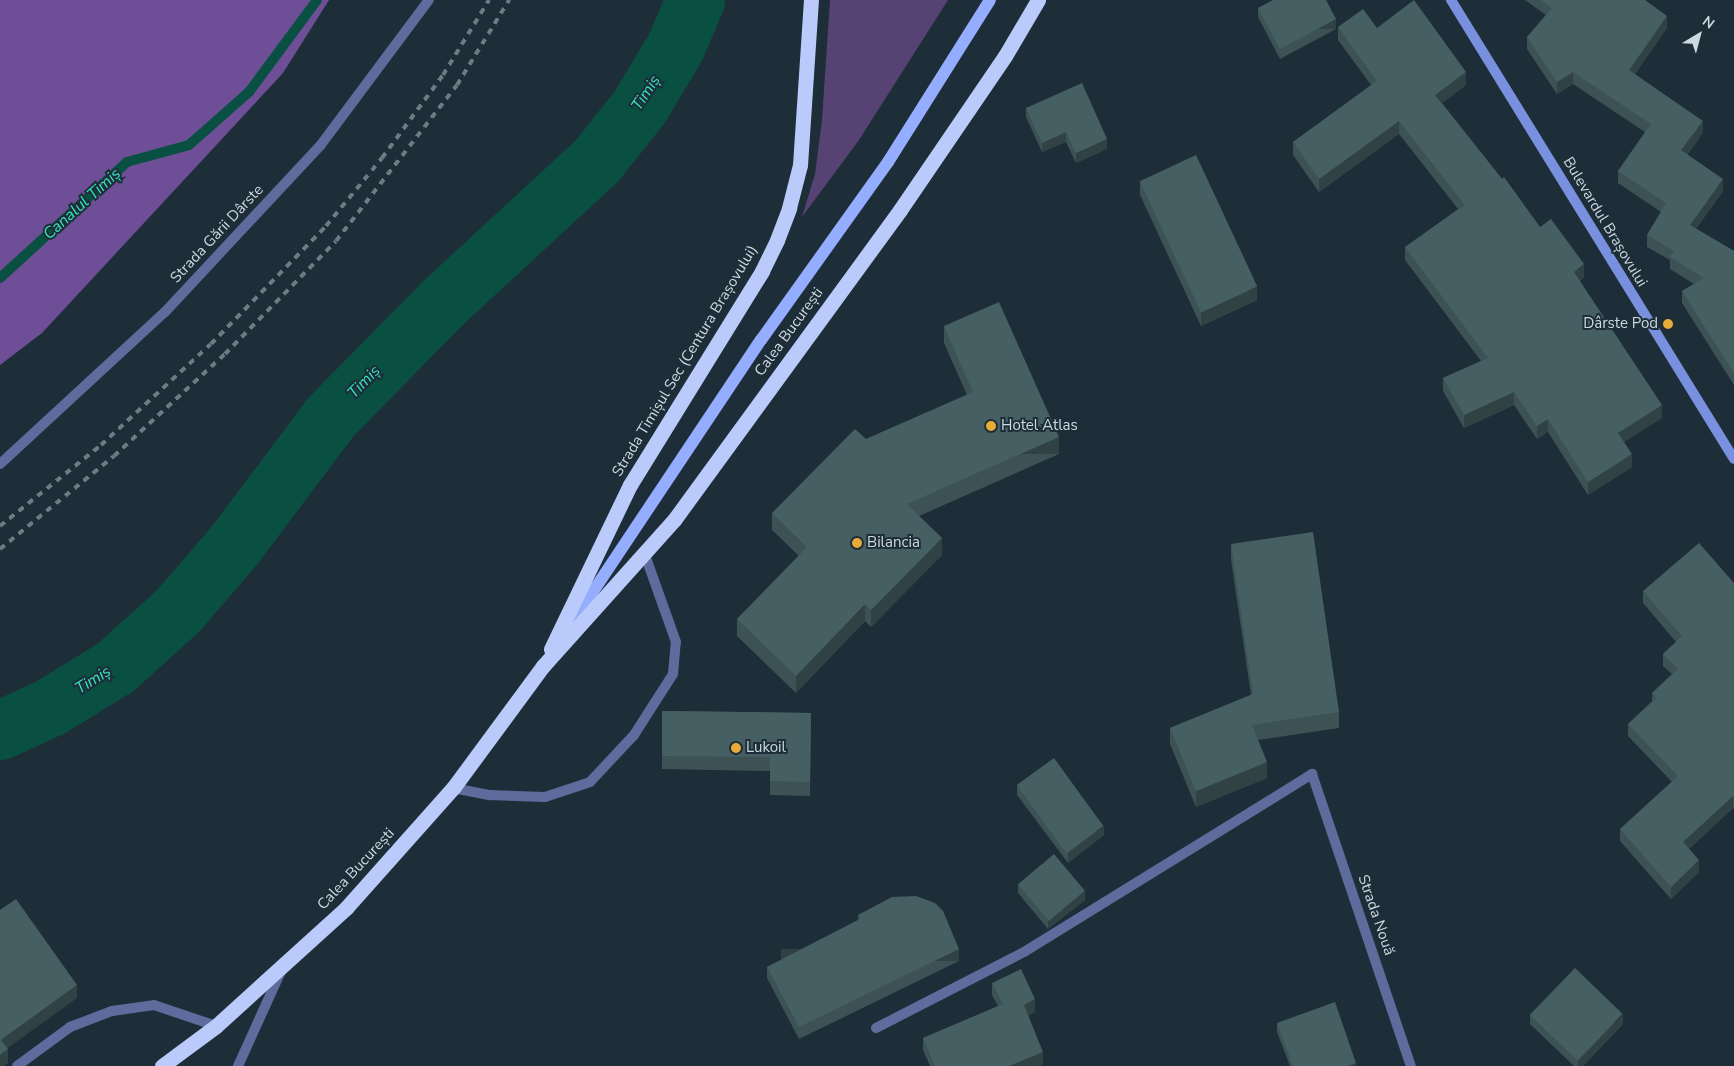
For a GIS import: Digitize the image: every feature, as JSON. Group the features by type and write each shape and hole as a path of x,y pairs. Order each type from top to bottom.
{"highway":[{"name":"Strada Timișul Sec (Centura Brașovului)","path":"543,666 630,485 762,271 777,240 789,208 800,165 811,0"},
{"name":"Calea București","path":"162,1066 216,1026 346,908 453,788 543,666 674,520 900,210 1004,56 1038,0"}],"main road":[{"name":"Calea București","path":"543,666 761,340 888,162 990,0"},
{"name":"Bulevardul Brașovului","path":"1451,0 1734,459"}],"street":[{"name":"Strada Gării Dârste","path":"0,464 165,312 320,146 429,0"},
{"path":"453,788 490,795 545,797 590,782 634,735 673,674 676,642 644,552"},
{"name":"Strada Nouă","path":"876,1028 1024,952 1312,774 1411,1066"},
{"path":"238,1066 282,968"},
{"path":"18,1066 70,1027 112,1012 154,1005 216,1026"}],"shaded area":[{"path":"0,0 329,0 283,73 42,333 0,365"},
{"path":"830,0 948,0 859,140 802,217 815,174 822,120"}],"building":[{"path":"1273,0 1326,0 1336,19 1280,49 1258,8"},
{"path":"1414,0 1466,72 1435,95 1502,179 1504,177 1540,227 1551,219 1584,264 1574,272 1662,405 1618,433 1632,454 1588,482 1548,419 1537,426 1514,392 1464,415 1443,378 1488,358 1405,247 1465,205 1399,121 1319,179 1293,142 1377,81 1338,27 1363,9 1377,28"},
{"path":"1541,0 1645,0 1667,16 1629,70 1703,121 1681,150 1723,179 1690,225 1734,251 1734,373 1682,291 1704,278 1670,257 1674,251 1647,235 1666,203 1618,171 1651,124 1573,72 1557,82 1527,37 1552,8"},
{"path":"1082,83 1107,139 1076,153 1066,132 1042,143 1026,108"},
{"path":"1196,155 1257,286 1201,313 1140,181"},
{"path":"999,302 1059,437 907,504 942,538 871,610 865,604 796,676 737,619 807,547 772,513 855,429 866,439 973,392 944,326"},
{"path":"1313,532 1339,712 1252,725 1267,762 1196,791 1170,728 1253,694 1231,544"},
{"path":"1699,543 1734,583 1734,797 1683,842 1699,860 1671,887 1620,829 1678,776 1628,724 1657,698 1652,693 1678,669 1663,654 1682,636 1643,591"},
{"name":"Lukoil","path":"662,711 811,713 810,782 770,781 770,757 662,756"},
{"path":"1054,758 1103,826 1066,853 1017,785"},
{"path":"1054,854 1085,891 1049,921 1018,884"},
{"path":"916,896 935,903 943,911 959,949 799,1027 767,967 860,919 858,915 892,897"},
{"path":"16,899 77,985 1,1040 8,1049 0,1055 0,910"},
{"path":"1575,968 1622,1014 1577,1061 1530,1015"},
{"path":"1021,969 1035,999 1024,1005 1043,1052 1009,1066 935,1066 923,1038 1003,1004 992,983"},
{"path":"1335,1002 1356,1063 1347,1066 1293,1066 1277,1023"}],"waterway":[{"name":"Canalul Timiș","path":"0,278 127,162 189,145 249,92 317,0"},
{"name":"Timiș","path":"0,730 50,707 115,667 178,610 234,545 330,417 442,303 596,161 639,107 675,47 695,0"}],"railway":[{"path":"0,526 101,445 211,344 326,226 382,158 443,75 489,0"},
{"path":"0,549 114,456 225,354 336,241 457,85 509,0"}],"place":[{"name":"Dârste Pod","path":"1668,324"},
{"name":"Hotel Atlas","path":"991,426"},
{"name":"Bilancia","path":"857,543"},
{"name":"Lukoil","path":"736,748"}]}
